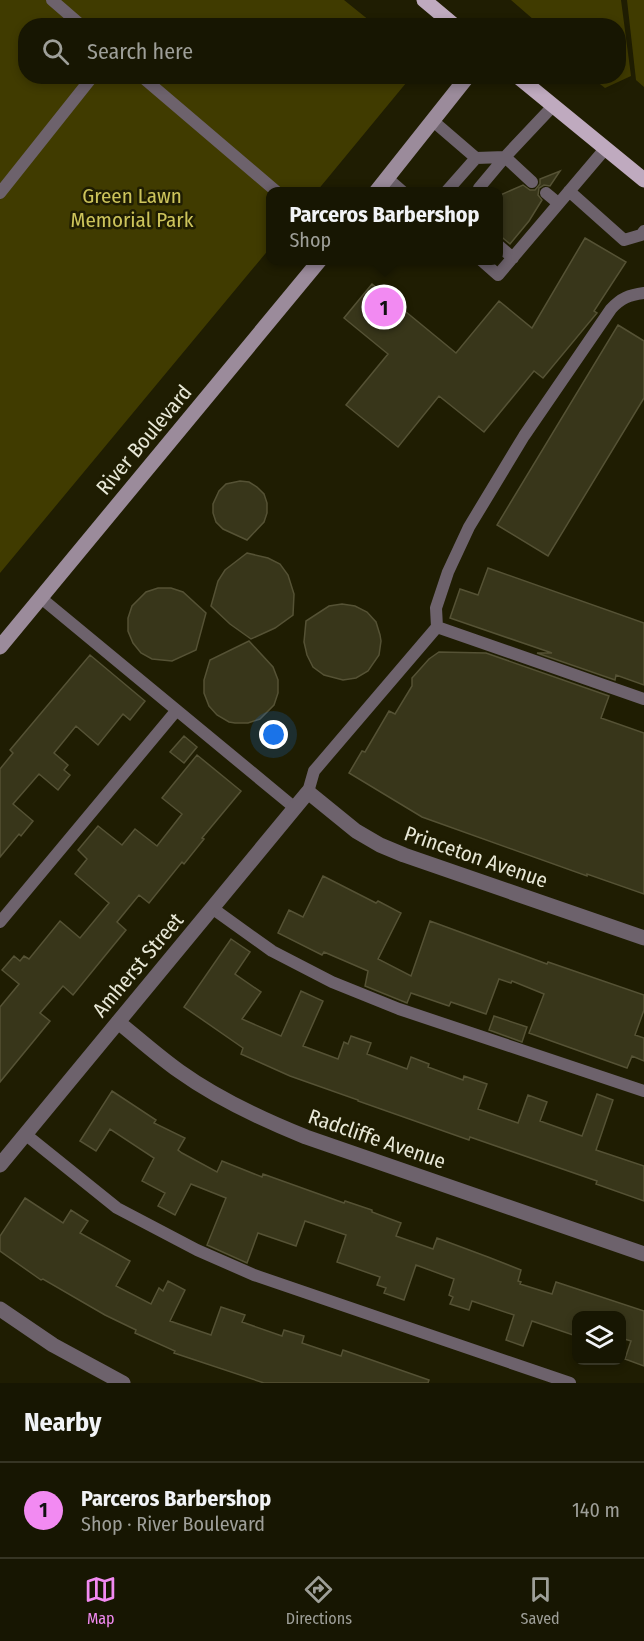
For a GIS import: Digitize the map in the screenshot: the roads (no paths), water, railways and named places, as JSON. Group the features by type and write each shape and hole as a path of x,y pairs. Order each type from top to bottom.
{"main road":[{"path":"424,0 445,18"},
{"path":"380,187 462,84"},
{"path":"527,84 644,180"},
{"name":"River Boulevard","path":"0,647 317,265"}],"street":[{"name":"Amherst Street","path":"0,1165 308,792"},
{"name":"Princeton Avenue","path":"308,792 356,831 388,848 644,938"},
{"name":"Radcliffe Avenue","path":"118,1022 180,1072 224,1100 270,1123 644,1254"},
{"path":"0,1309 53,1345 123,1383"}],"lane":[{"path":"52,0 73,18"},
{"path":"0,193 87,84"},
{"path":"150,84 272,187"},
{"path":"480,187 553,106"},
{"path":"433,121 476,158 505,157 532,182"},
{"path":"487,265 498,275 604,148"},
{"path":"450,187 476,158"},
{"path":"387,178 397,187"},
{"path":"569,191 624,240 641,235 644,231"},
{"path":"546,193 558,203"},
{"path":"503,249 513,258"},
{"path":"308,792 314,771 437,627 436,608 448,572 469,527 524,436 611,309 620,299 630,294 644,293"},
{"path":"40,598 295,808"},
{"path":"437,627 644,699"},
{"path":"0,922 176,711"},
{"path":"212,908 272,951 332,982 399,1009 644,1091"},
{"path":"25,1134 117,1208 197,1250 254,1275 570,1383"}],"place":[{"name":"Parceros Barbershop","path":"384,307"}],"park label":[{"name":"Green Lawn Memorial Park","path":"132,208"}]}
